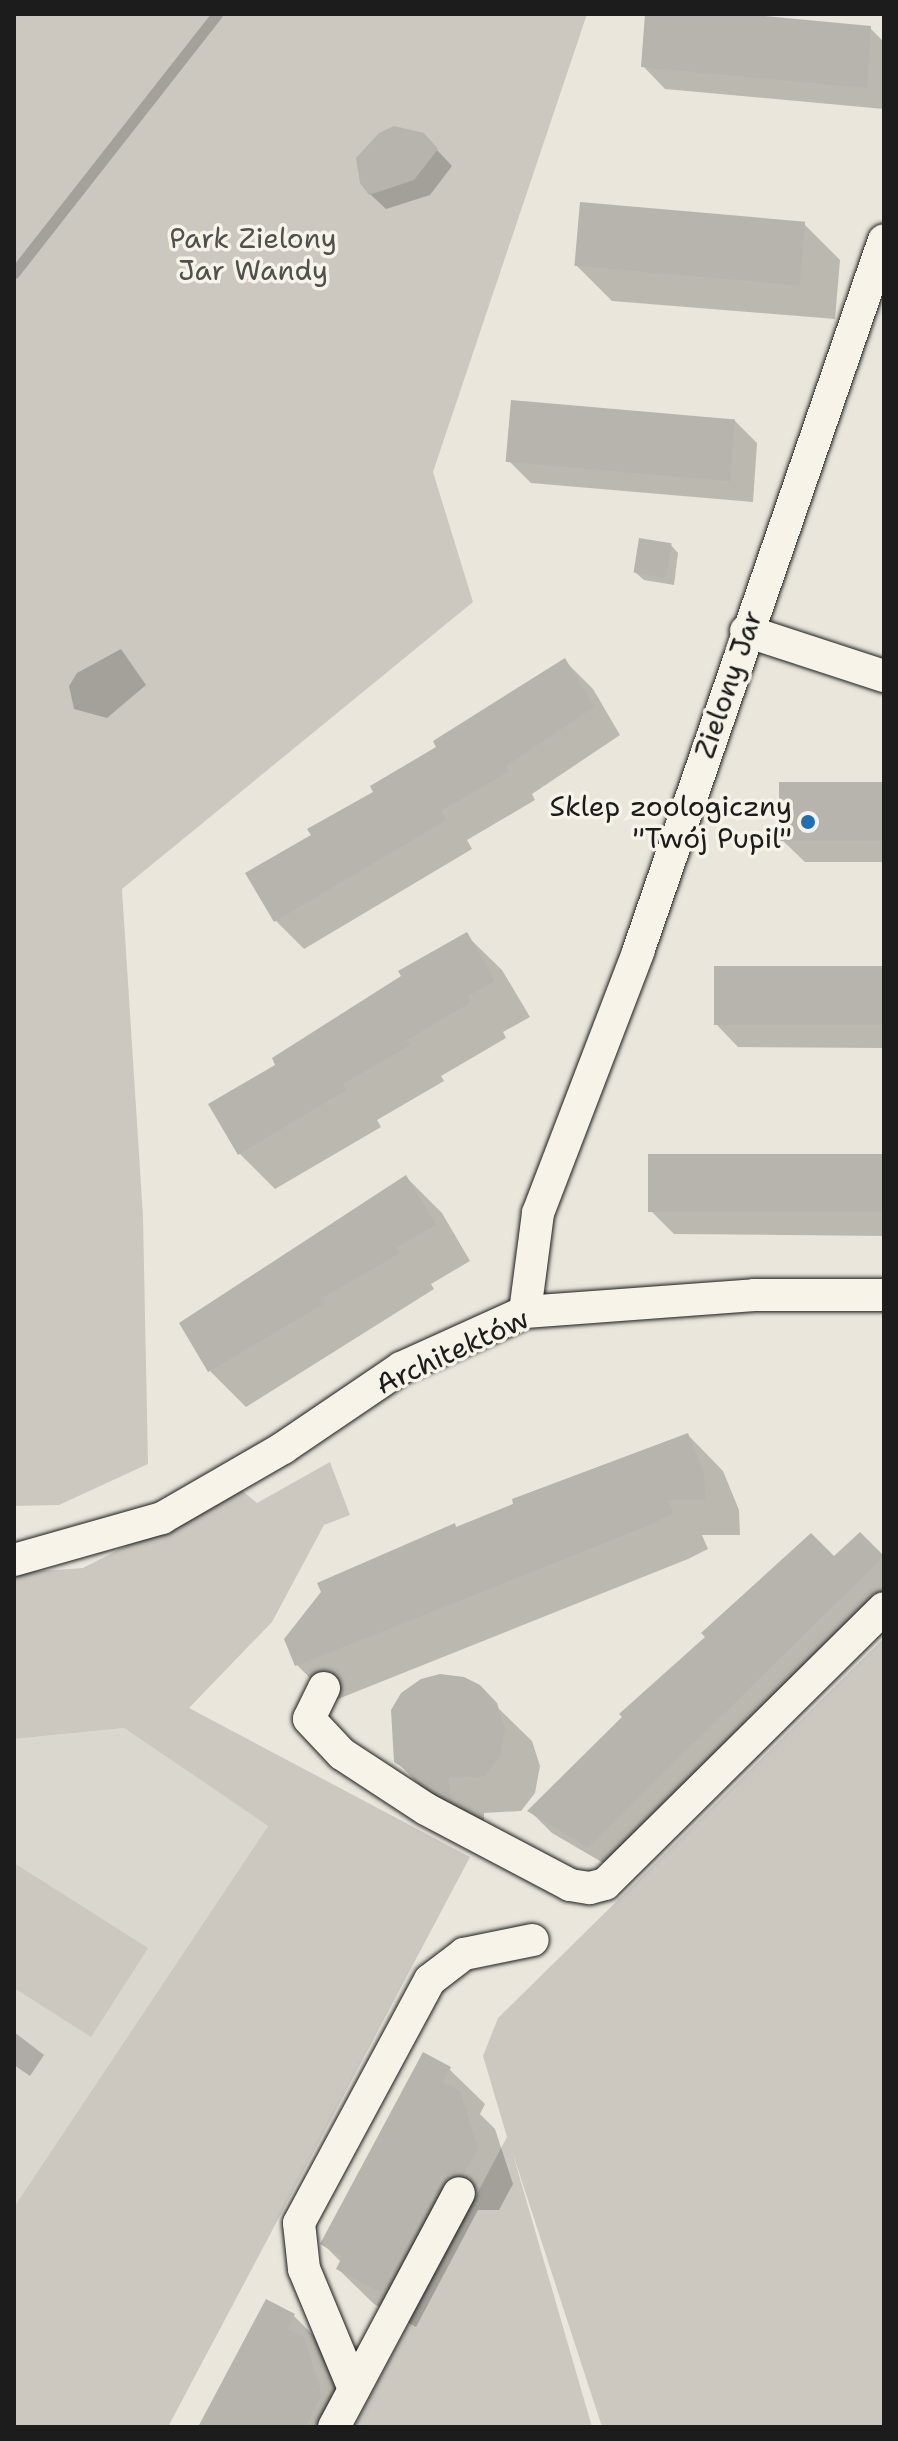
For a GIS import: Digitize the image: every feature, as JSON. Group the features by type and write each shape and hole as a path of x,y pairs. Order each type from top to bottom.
{"street":[{"name":"Zielony Jar","path":"525,1312 538,1213 633,966 746,631 884,240"},
{"path":"746,631 884,676"},
{"name":"Architektów","path":"14,1560 162,1518 283,1448 401,1368 525,1312 754,1295 884,1295"},
{"path":"324,1688 309,1719 342,1754 426,1809 570,1885 590,1888 605,1884 884,1608"},
{"path":"354,2389 304,2269 299,2223 430,1980 464,1954 533,1940"},
{"path":"334,2427 459,2193"}],"shaded area":[{"path":"121,649 146,685 107,718 74,709 69,686 77,673"},
{"path":"124,1728 268,1826 14,2207 14,1739"}],"green space":[{"name":"Park Zielony Jar Wandy","path":"14,14 587,14 433,472 473,602 122,889 143,1216 148,1464 59,1505 14,1506"},
{"path":"330,1462 350,1515 324,1525 272,1622 189,1708 470,1857 168,2427 14,2427 14,2207 268,1826 124,1728 14,1739 14,1573 83,1568 239,1488 257,1503"},
{"path":"884,1638 884,2427 602,2427 512,2151 592,2427 354,2427 507,2137 483,2056 498,2018"},
{"path":"14,1863 148,1948 91,2037 14,1988"}],"building":[{"path":"645,14 742,14 871,26 867,88 641,67"},
{"path":"394,126 424,133 438,149 414,180 369,195 360,183 356,158 379,133"},
{"path":"580,202 805,222 800,285 574,266"},
{"path":"511,400 735,420 730,481 506,462"},
{"path":"639,538 672,543 666,578 634,573"},
{"path":"565,658 594,707 506,766 509,771 441,811 446,820 274,922 245,873 311,835 307,829 373,792 370,786 436,747 433,741"},
{"path":"779,782 884,782 884,841 779,841"},
{"path":"467,932 495,981 468,996 471,1002 407,1040 410,1045 343,1084 346,1090 238,1155 208,1104 275,1065 272,1058 401,976 398,971"},
{"path":"714,966 884,966 884,1025 714,1025"},
{"path":"648,1154 884,1154 884,1212 648,1212"},
{"path":"406,1175 436,1225 397,1247 400,1253 322,1298 325,1303 208,1372 179,1323"},
{"path":"688,1433 704,1472 705,1500 668,1500 673,1513 652,1524 295,1666 284,1639 321,1592 317,1583 455,1523 456,1527 513,1504 512,1499"},
{"path":"860,1532 884,1556 588,1847 527,1811 622,1717 619,1714 705,1637 701,1633 811,1533 834,1556"},
{"path":"440,1674 464,1677 480,1685 497,1703 505,1729 500,1757 485,1776 449,1778 450,1797 394,1762 391,1710 401,1693 421,1679"},
{"path":"423,2052 451,2067 443,2082 460,2091 478,2148 463,2175 442,2175 380,2292 336,2269 342,2257 320,2244"},
{"path":"266,2299 295,2314 287,2329 304,2337 322,2395 305,2427 198,2427"}],"waterway":[{"path":"14,273 217,14"}],"place":[{"name":"Sklep zoologiczny \"Twój Pupil\"","path":"808,822"}]}
